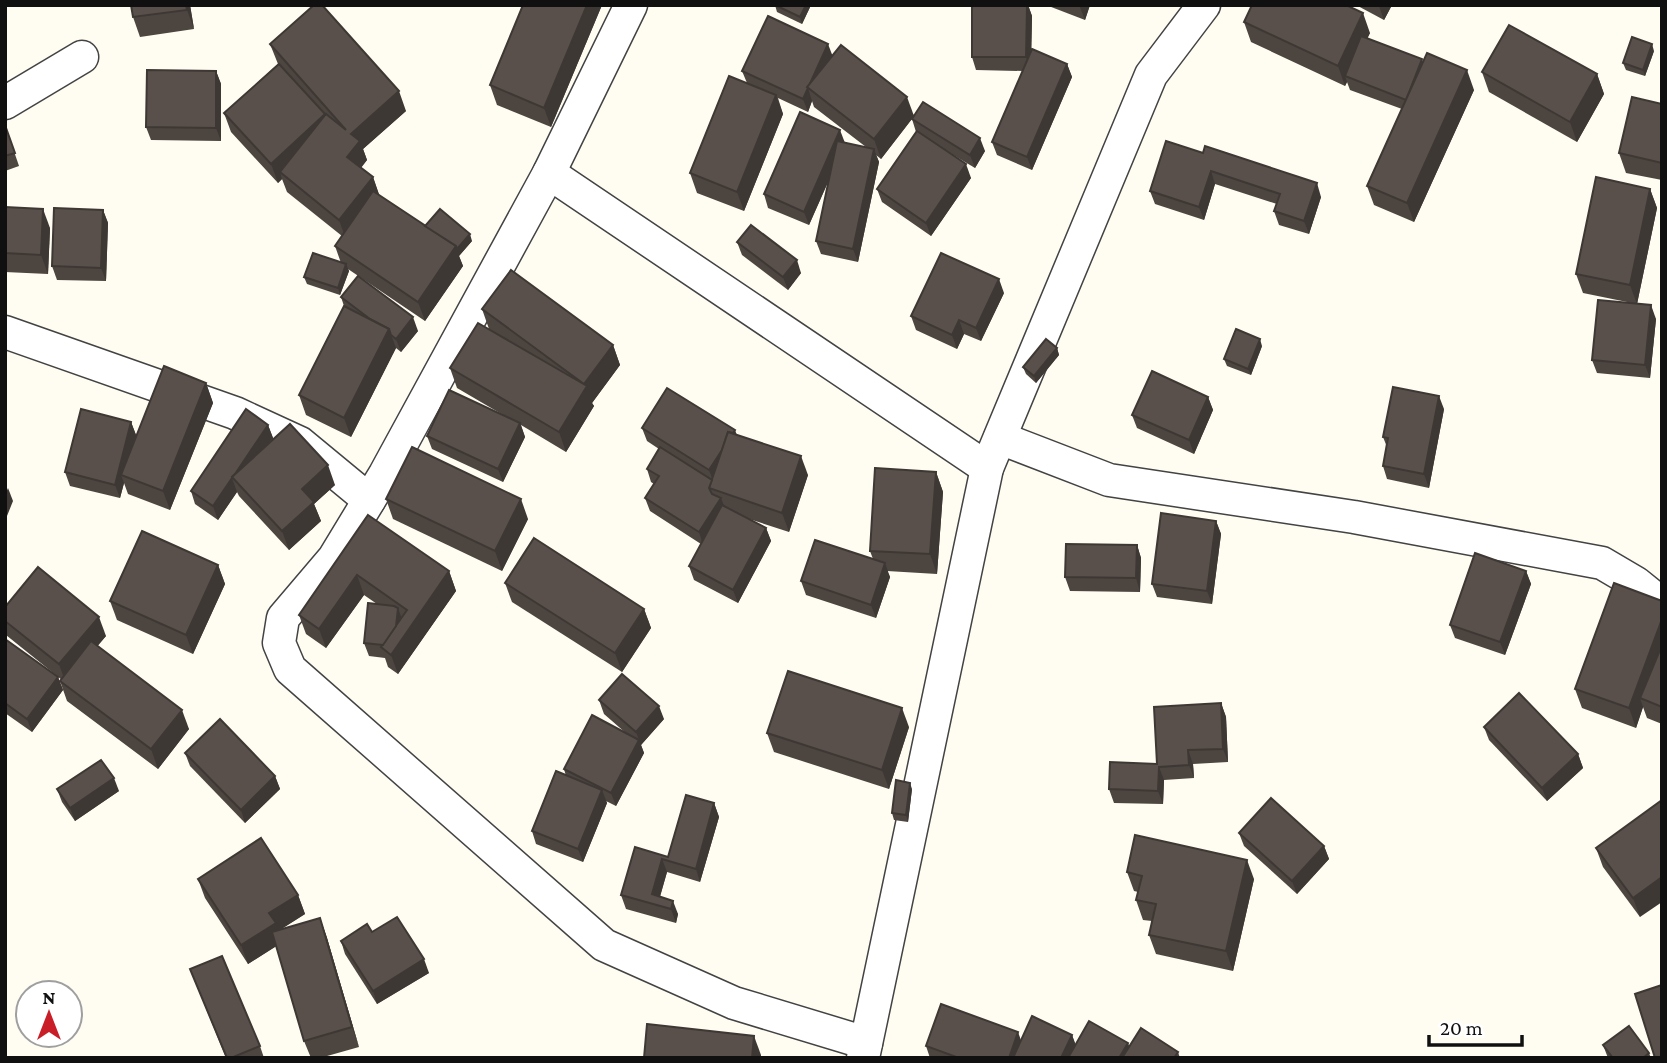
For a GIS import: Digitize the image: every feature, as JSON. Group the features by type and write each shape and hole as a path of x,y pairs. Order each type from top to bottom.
{"street":[{"path":"631,5 549,173 392,462 334,558 283,618 279,643 290,669 604,945 734,1003 865,1050 987,468 1151,75 1204,5"},
{"path":"5,103 82,57"},
{"path":"549,173 987,468"},
{"path":"5,332 235,413 300,443 369,500"},
{"path":"1000,438 1109,480 1354,517 1602,563 1636,583 1662,604"}],"building":[{"path":"131,5 186,5 187,10 133,17"},
{"path":"314,5 322,5 399,91 351,134 360,141 347,157 373,177 339,220 280,172 326,114 346,130 270,44"},
{"path":"523,5 587,5 544,108 490,85"},
{"path":"775,5 806,5 800,17"},
{"path":"972,5 1027,5 1026,57 972,57"},
{"path":"1252,5 1346,5 1363,13 1338,66 1244,22"},
{"path":"768,16 828,44 803,99 742,71"},
{"path":"1509,25 1597,74 1570,122 1482,72"},
{"path":"1361,36 1422,59 1406,100 1345,76"},
{"path":"1632,37 1652,44 1643,70 1623,63"},
{"path":"841,45 907,97 874,139 807,87"},
{"path":"1032,49 1067,64 1027,157 992,142"},
{"path":"1427,53 1467,70 1407,203 1367,186"},
{"path":"279,64 325,114 271,164 224,113"},
{"path":"147,70 216,71 216,128 146,127"},
{"path":"729,76 776,95 737,192 690,173"},
{"path":"1632,97 1662,104 1662,163 1619,153"},
{"path":"923,102 980,138 970,155 912,119"},
{"path":"800,112 840,130 804,212 764,194"},
{"path":"5,125 15,153 5,156"},
{"path":"917,131 966,164 926,223 877,189"},
{"path":"837,141 874,149 853,249 816,241"},
{"path":"1166,141 1203,153 1205,146 1317,183 1304,221 1274,211 1280,194 1211,171 1199,207 1150,191"},
{"path":"1596,177 1650,189 1630,285 1576,274"},
{"path":"373,191 456,246 418,302 335,246"},
{"path":"5,207 43,209 41,255 5,253"},
{"path":"54,208 103,210 101,268 52,266"},
{"path":"440,209 470,234 457,249 425,226"},
{"path":"751,225 797,260 783,277 737,242"},
{"path":"313,253 346,264 338,288 304,277"},
{"path":"941,253 999,279 976,328 959,320 952,335 911,316"},
{"path":"511,270 613,345 584,384 482,309"},
{"path":"358,276 413,317 396,339 389,329 370,319 341,297"},
{"path":"1598,300 1651,305 1645,365 1592,360"},
{"path":"344,306 389,329 344,418 299,395"},
{"path":"478,323 587,386 559,432 450,368"},
{"path":"1236,329 1260,339 1248,369 1224,359"},
{"path":"1046,339 1057,348 1034,376 1023,367"},
{"path":"164,366 206,383 163,491 121,475"},
{"path":"1152,371 1208,397 1189,440 1132,415"},
{"path":"1393,387 1439,396 1424,474 1383,466 1388,438 1383,437"},
{"path":"667,388 735,430 733,433 728,432 722,450 709,470 642,428"},
{"path":"449,390 520,423 498,469 427,436"},
{"path":"81,409 131,422 115,485 65,472"},
{"path":"246,409 268,425 213,506 191,491"},
{"path":"290,424 328,465 302,489 314,502 282,531 232,477"},
{"path":"728,432 801,456 782,513 709,488"},
{"path":"412,447 521,499 495,551 386,499"},
{"path":"660,447 712,480 709,488 712,494 721,498 699,532 645,498 659,476 647,469"},
{"path":"875,468 936,472 930,554 870,551"},
{"path":"722,505 766,528 733,590 689,566"},
{"path":"1161,513 1216,521 1207,591 1152,584"},
{"path":"368,515 449,571 391,655 381,647 407,610 357,575 319,629 299,615"},
{"path":"142,531 218,565 186,635 110,601"},
{"path":"534,538 644,609 615,653 505,583"},
{"path":"815,540 885,563 871,605 801,581"},
{"path":"1066,544 1137,545 1136,578 1065,577"},
{"path":"1475,553 1526,571 1500,642 1450,625"},
{"path":"38,567 99,617 59,664 5,621 5,607"},
{"path":"1614,583 1662,601 1662,619 1629,708 1575,689"},
{"path":"368,603 398,608 396,626 383,645 364,643"},
{"path":"5,639 58,677 27,719 5,703"},
{"path":"91,641 182,710 151,749 60,681"},
{"path":"1662,645 1662,707 1640,698"},
{"path":"788,671 902,708 882,770 767,733"},
{"path":"622,674 659,706 636,732 599,700"},
{"path":"1519,693 1578,754 1542,788 1484,727"},
{"path":"1221,703 1223,749 1188,750 1189,765 1159,767 1158,791 1109,789 1110,762 1157,764 1154,707"},
{"path":"592,715 639,740 611,793 564,769"},
{"path":"220,719 275,776 241,810 185,753"},
{"path":"101,760 114,778 70,808 57,789"},
{"path":"556,771 602,790 578,849 532,831"},
{"path":"896,780 910,783 906,815 892,813"},
{"path":"686,795 714,803 696,869 662,859 652,894 673,901 671,909 621,895 635,847 668,857"},
{"path":"1271,798 1324,846 1292,881 1239,833"},
{"path":"1662,800 1662,877 1633,898 1596,848"},
{"path":"1135,835 1247,860 1226,951 1149,935 1156,904 1136,900 1142,876 1127,872"},
{"path":"261,838 298,895 269,913 276,923 241,945 198,879"},
{"path":"397,917 424,959 373,991 341,941 367,924 372,932"},
{"path":"320,918 352,1027 304,1041 272,932"},
{"path":"222,956 260,1046 231,1058 227,1058 190,969"},
{"path":"1662,985 1662,1058 1655,1058 1635,994"},
{"path":"941,1004 1018,1032 1009,1058 959,1058 926,1046"},
{"path":"1032,1016 1072,1035 1061,1058 1013,1058"},
{"path":"1089,1021 1128,1043 1119,1058 1068,1058"},
{"path":"647,1024 754,1036 752,1058 644,1058"},
{"path":"1629,1026 1649,1053 1643,1058 1613,1058 1603,1045"},
{"path":"1141,1028 1178,1052 1174,1058 1122,1058"}]}
